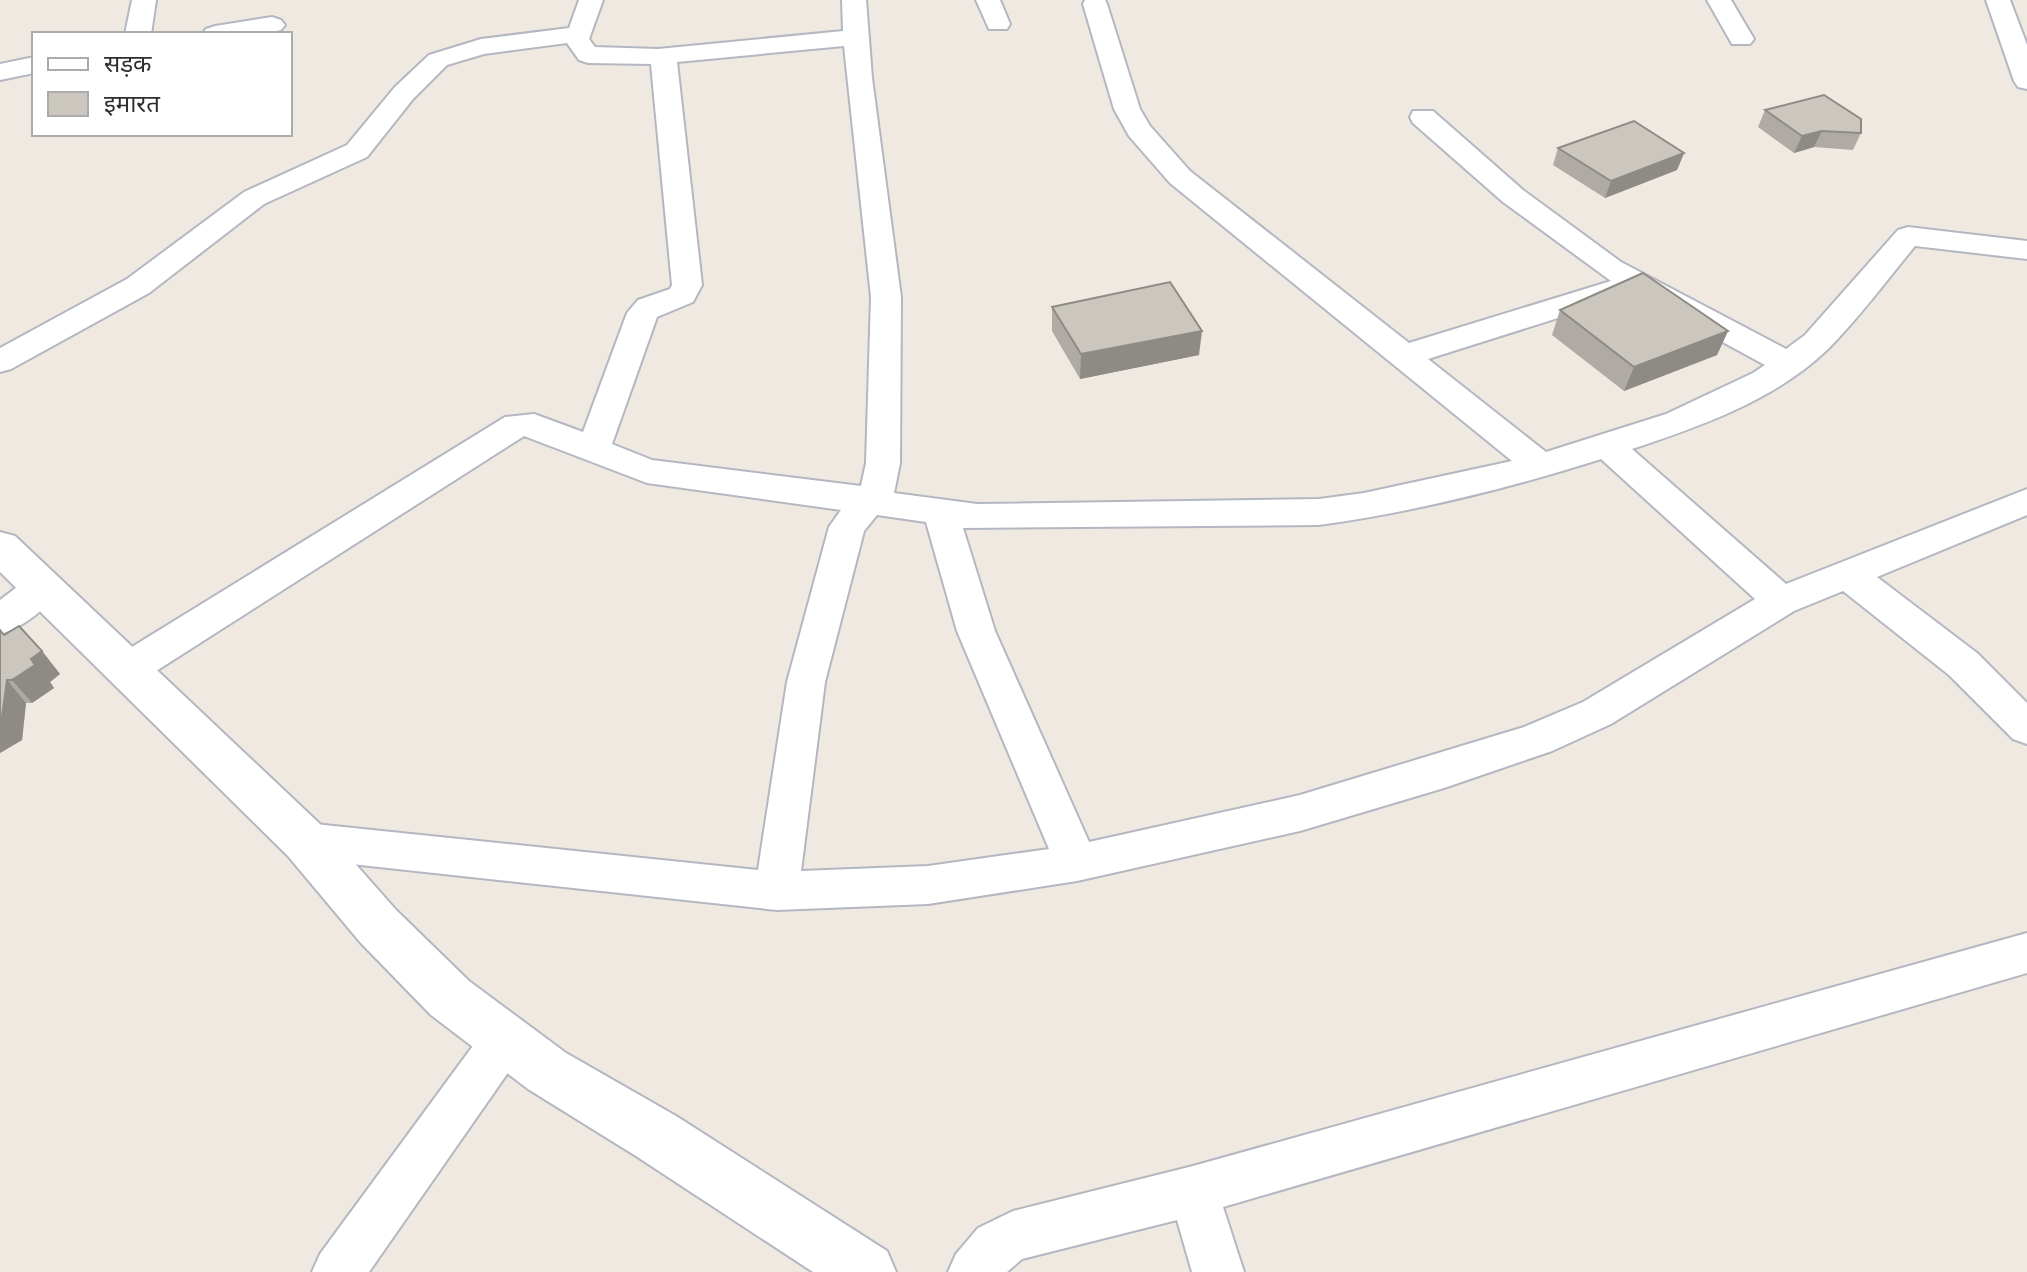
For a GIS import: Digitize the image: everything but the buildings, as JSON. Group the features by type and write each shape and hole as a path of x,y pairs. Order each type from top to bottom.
{"street":[{"path":"138,32 144,0"},
{"path":"591,0 578,37 583,52 593,56 661,56 857,37"},
{"path":"777,891 806,682 847,527 882,481 887,326 854,0"},
{"path":"988,0 998,24"},
{"path":"1719,0 1741,39"},
{"path":"1998,0 2027,81"},
{"path":"1095,4 1127,109 1152,145 1180,177 1222,214 1541,466"},
{"path":"228,32 272,25"},
{"path":"0,362 138,286 254,198 357,151 404,93 438,60 458,52 507,42 578,37"},
{"path":"593,449 643,313 649,307 682,295 687,285 664,60 661,56"},
{"path":"0,72 32,65"},
{"path":"1423,117 1578,246 1636,283 1789,364"},
{"path":"128,669 517,425 534,425 655,473 870,500 941,514 977,517 1319,512 1364,506 1541,466 1678,422 1765,381 1789,364 1816,342 1908,236 2027,250"},
{"path":"1403,356 1636,283"},
{"path":"1608,446 1781,601"},
{"path":"305,841 777,891 928,885 1077,863 1300,813 1444,771 1538,739 1597,713 1781,601 2027,501"},
{"path":"941,514 976,631 1077,863"},
{"path":"0,547 305,841 378,926 450,998 547,1071 656,1136 866,1272"},
{"path":"1846,573 1932,637 2027,728"},
{"path":"0,620 43,587"},
{"path":"974,1272 990,1251 1013,1236 1193,1191 2027,953"},
{"path":"338,1272 505,1039"},
{"path":"1193,1191 1218,1272"}]}
